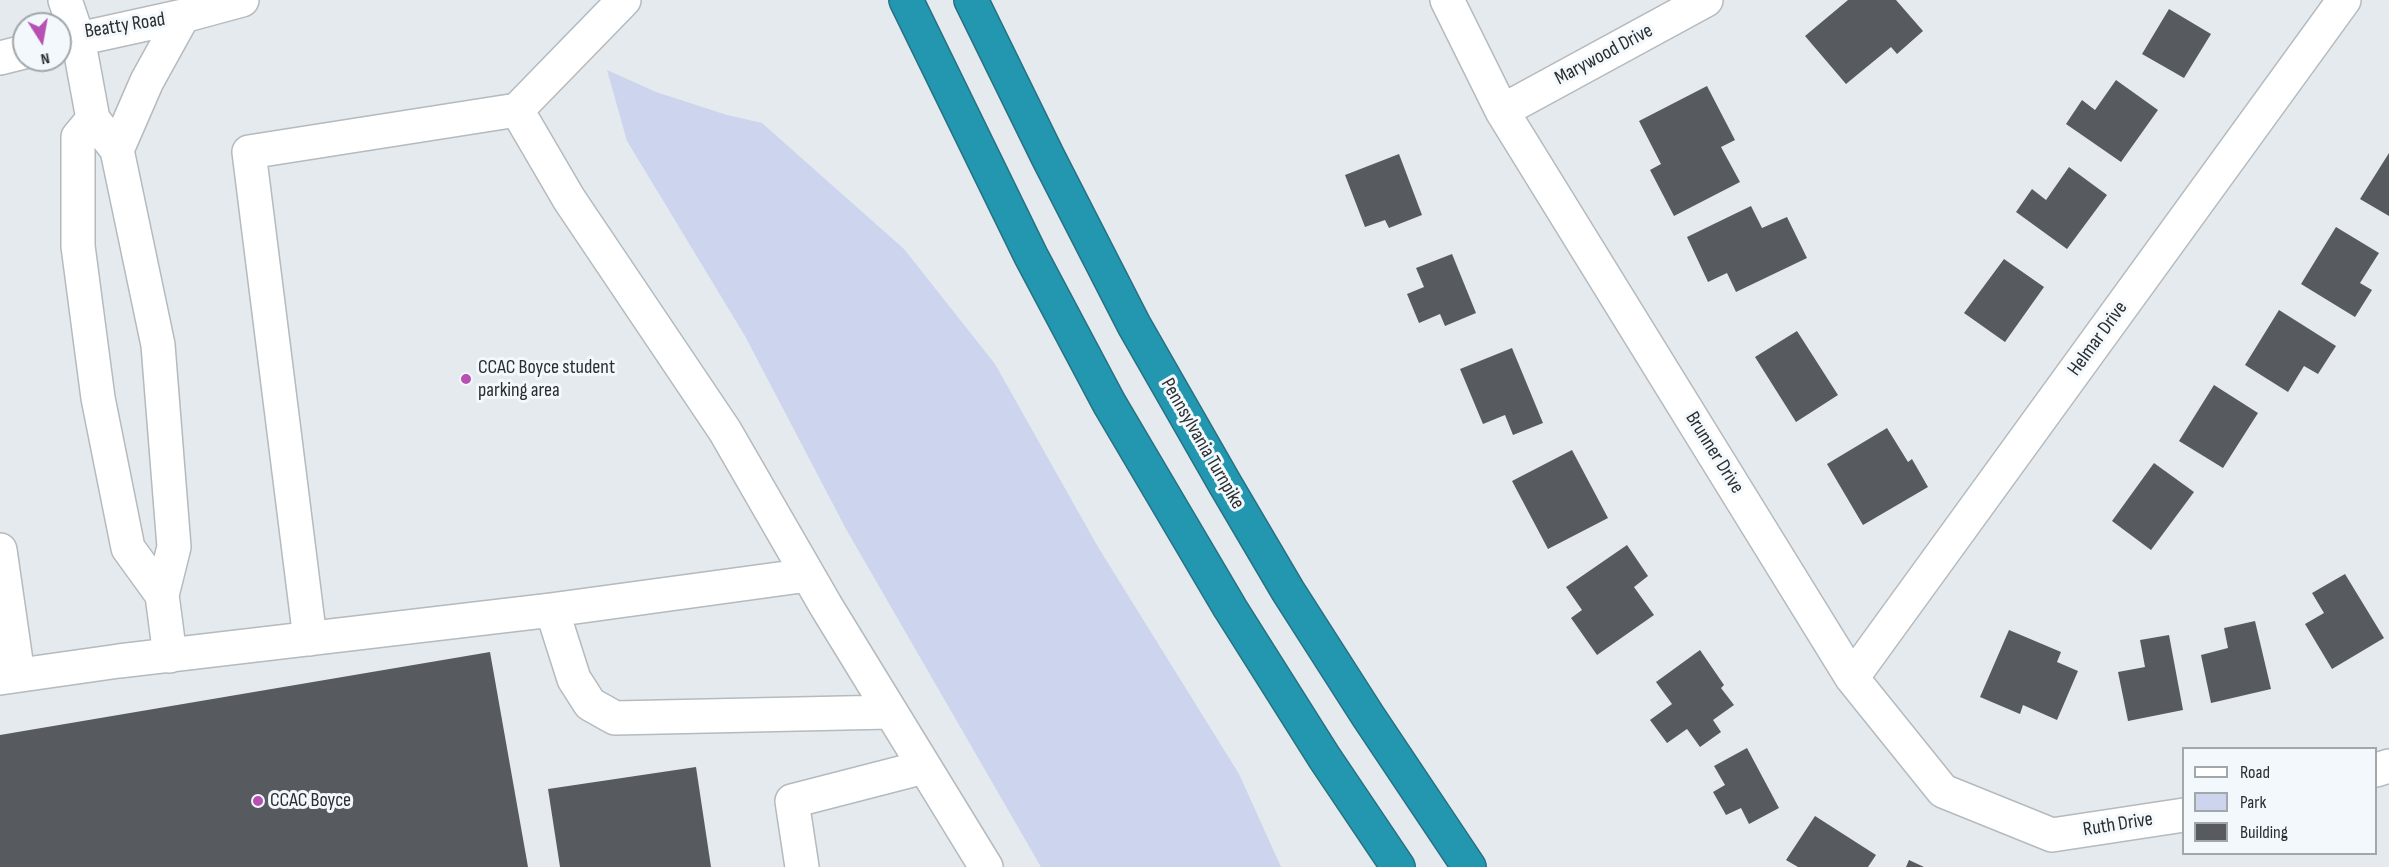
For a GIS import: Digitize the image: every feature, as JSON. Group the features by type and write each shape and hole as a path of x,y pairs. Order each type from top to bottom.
{"highway":[{"path":"906,0 1031,256 1109,402 1236,618 1324,757 1398,867"},
{"name":"Pennsylvania Turnpike","path":"971,0 1134,325 1208,454 1288,591 1469,867"}],"street":[{"name":"Beatty Road","path":"72,39 183,16 242,0"},
{"path":"310,639 249,152 517,110 624,0"},
{"name":"Brunner Drive","path":"1447,0 1502,111 1852,678 1943,791 2052,835"},
{"name":"Marywood Drive","path":"1502,111 1706,0"},
{"name":"Helmar Drive","path":"1852,678 2344,0"},
{"path":"117,150 147,81 183,16"},
{"path":"72,50 93,119 117,150 158,345 174,547 162,595 170,656"},
{"path":"517,110 569,199 725,430 808,575 983,867"},
{"path":"93,119 78,137 78,246 98,398 128,548 162,595"},
{"path":"0,550 9,677 552,610 808,575"},
{"path":"552,610 574,679 590,704 615,718 890,712"},
{"path":"802,867 792,801 924,767"},
{"name":"Ruth Drive","path":"2052,835 2182,815"}],"green space":[{"path":"607,70 656,92 727,115 762,123 904,249 995,364 1098,547 1239,774 1281,867 1041,867 846,529 745,336 627,141"}],"building":[{"path":"1848,0 1896,0 1923,31 1897,54 1891,47 1846,84 1805,36"},
{"path":"2169,9 2211,34 2184,78 2142,54"},
{"path":"2116,80 2158,110 2121,162 2066,124 2082,100 2095,110"},
{"path":"1707,86 1735,140 1721,147 1740,182 1674,216 1650,170 1661,164 1639,121"},
{"path":"2389,153 2389,216 2360,199"},
{"path":"1399,154 1422,215 1389,228 1385,220 1365,227 1345,175"},
{"path":"2069,167 2107,195 2067,249 2016,212 2032,189 2046,200"},
{"path":"1751,206 1762,228 1787,217 1807,258 1736,292 1727,273 1708,282 1687,237"},
{"path":"2336,227 2379,253 2360,283 2372,290 2355,317 2301,284"},
{"path":"1452,254 1476,313 1445,326 1440,314 1419,323 1407,294 1424,287 1416,268"},
{"path":"2004,259 2044,287 2005,342 1964,313"},
{"path":"2279,310 2336,346 2318,374 2304,366 2288,392 2245,365"},
{"path":"1797,331 1838,395 1796,422 1755,357"},
{"path":"1512,348 1543,423 1513,435 1505,415 1483,424 1460,369"},
{"path":"2214,385 2258,413 2223,468 2179,441"},
{"path":"1887,428 1908,462 1912,459 1928,487 1863,525 1827,464"},
{"path":"1572,450 1608,518 1548,549 1512,481"},
{"path":"2154,463 2194,492 2151,550 2112,521"},
{"path":"1627,545 1648,576 1634,587 1654,615 1597,655 1571,618 1582,610 1566,587"},
{"path":"2345,574 2384,638 2332,669 2305,624 2324,613 2312,593"},
{"path":"2255,621 2271,689 2211,703 2201,655 2228,648 2224,628"},
{"path":"2009,630 2061,652 2057,662 2078,671 2057,720 2023,705 2020,714 1980,697"},
{"path":"2169,635 2183,710 2128,721 2118,672 2145,667 2140,640"},
{"path":"1700,650 1724,685 1721,688 1734,705 1713,720 1721,732 1700,747 1687,729 1667,743 1650,720 1672,704 1656,682"},
{"name":"CCAC Boyce","path":"490,652 528,867 0,867 0,735"},
{"path":"1747,748 1779,808 1749,824 1741,808 1726,815 1713,792 1725,785 1714,766"},
{"path":"696,767 711,867 560,867 548,789"},
{"path":"1815,816 1876,855 1868,867 1798,867 1786,860"},
{"path":"1909,860 1924,867 1906,867"}],"place":[{"name":"CCAC Boyce student parking area","path":"466,379"},
{"name":"CCAC Boyce","path":"258,801"}]}
